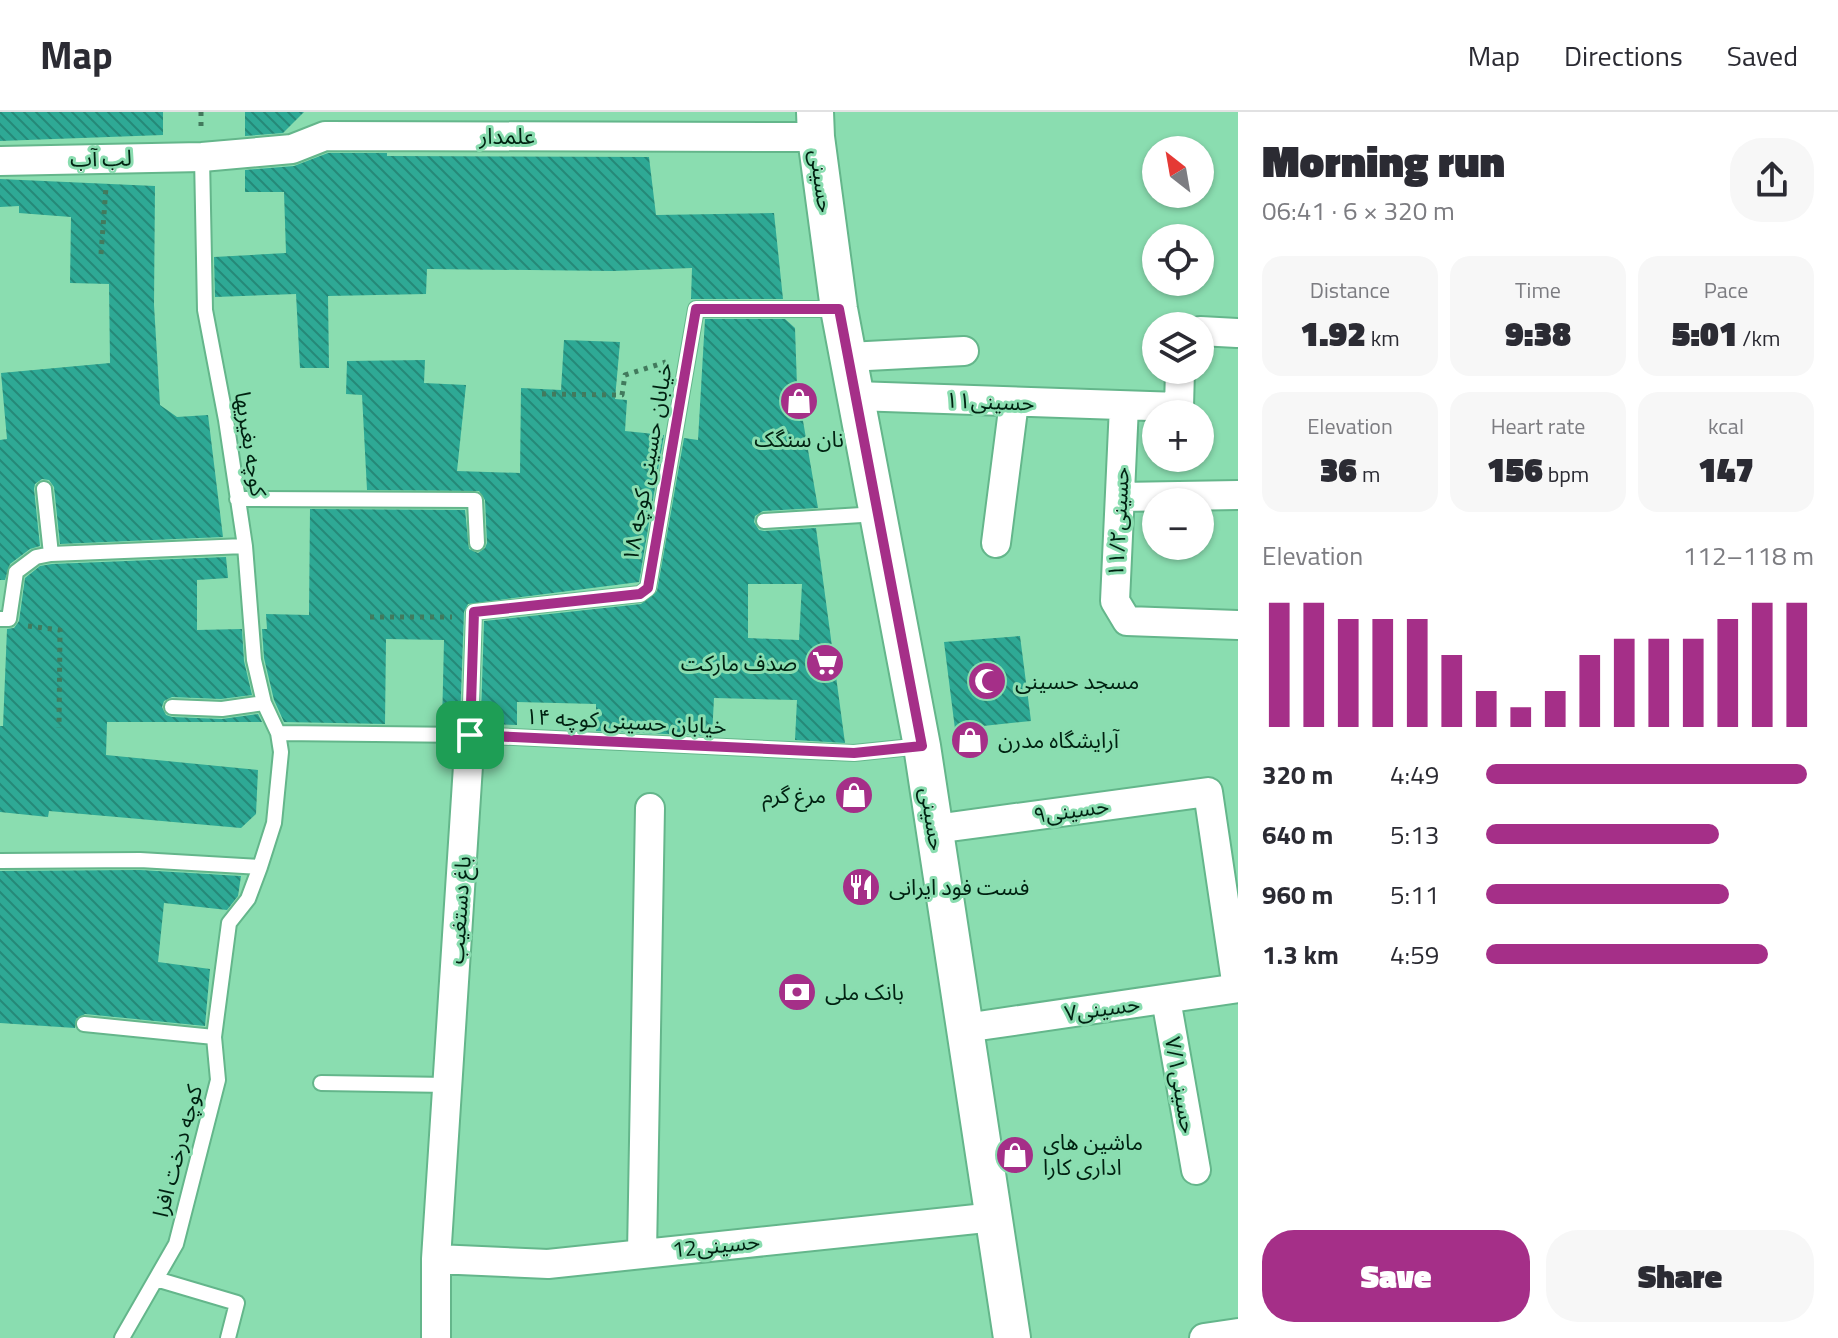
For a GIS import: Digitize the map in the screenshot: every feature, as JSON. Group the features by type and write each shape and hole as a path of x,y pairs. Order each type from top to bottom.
{"street":[{"name":"علمدار","path":"202,157 292,149 325,136 815,125"},
{"name":"حسینی","path":"815,125 839,309 922,746 1012,1338"},
{"name":"لب آب","path":"0,161 202,157"},
{"path":"1214,332 1237,333"},
{"path":"848,357 964,351"},
{"name":"حسینی۱۱","path":"855,396 1179,407 1180,384"},
{"path":"996,543 1014,402"},
{"name":"حسینی۱۱/۲","path":"1124,406 1115,601 1127,621 1238,625"},
{"path":"1120,497 1238,495"},
{"name":"باغ دستغیب","path":"436,1338 436,1259 470,735"},
{"name":"حسینی۹","path":"935,829 1208,792 1238,988"},
{"path":"642,1253 650,808"},
{"name":"حسینی۷","path":"965,1028 1238,988"},
{"name":"حسینی۷/۱","path":"1166,999 1196,1170"},
{"name":"حسینی12","path":"436,1259 548,1264 995,1217"},
{"path":"1204,1338 1238,1333"}],"lane":[{"name":"کوچه بغیریها","path":"202,157 205,310 245,546 254,660 264,703 278,733"},
{"name":"خیابان حسینی کوچه ۱۸","path":"473,615 640,594 648,588 696,309 839,309"},
{"path":"44,489 51,554"},
{"path":"237,499 475,500 477,543"},
{"path":"764,521 878,514"},
{"path":"4,619 16,572 36,557 245,546"},
{"path":"470,735 473,615"},
{"path":"172,707 222,709 264,703"},
{"name":"خیابان حسینی کوچه ۱۴","path":"278,733 470,735 854,753 922,746"},
{"name":"کوچه درخت افرا","path":"122,1338 176,1244 218,1080 214,1037 229,923 248,899 274,823 281,752 278,733"},
{"path":"0,861 140,860 260,867"},
{"path":"84,1024 214,1037"},
{"path":"321,1083 448,1085"},
{"path":"156,1279 237,1303 228,1338"}],"path":[{"path":"101,254 108,158"},
{"path":"542,394 622,395 625,375 688,355"},
{"path":"370,617 473,615"},
{"path":"4,619 17,625 60,630 59,728"}],"building":[{"path":"0,112 163,112 163,135 0,141"},
{"path":"245,112 304,112 283,133 245,136"},
{"path":"328,153 649,157 656,215 774,213 783,299 691,299 692,268 613,271 427,269 426,294 328,296 329,368 300,368 296,294 215,297 214,257 286,253 284,192 245,192 245,170 294,166"},
{"path":"0,179 155,186 154,305 160,405 177,417 208,415 223,537 60,544 54,487 49,480 42,479 34,489 40,546 30,549 10,564 5,580 0,580 0,440 7,439 1,373 110,363 109,284 70,283 71,217 19,213 19,206 0,207"},
{"path":"705,319 785,319 795,328 797,386 818,508 763,511 755,516 754,522 759,530 764,531 816,528 845,743 795,740 797,700 714,698 712,736 596,731 596,704 517,702 517,725 489,724 481,716 484,621 641,604 657,591 684,438 698,440","holes":["748,584 802,584 799,640 748,638"]},
{"path":"564,340 620,342 615,399 627,400 625,431 664,435 639,582 468,604 464,612 460,721 442,725 444,640 386,639 385,724 284,722 274,700 264,658 262,629 267,629 266,614 309,615 310,509 465,510 469,549 478,553 487,543 485,500 479,491 367,490 362,395 346,394 347,361 425,360 424,383 466,385 457,471 520,473 521,388 561,390"},
{"path":"226,557 228,578 197,580 197,630 242,629 244,661 252,695 221,699 172,697 164,701 162,707 166,715 172,717 222,719 258,714 262,722 107,722 106,755 258,770 256,814 241,828 49,811 48,817 0,812 0,726 3,726 7,629 14,628 19,621 25,578 40,566 52,564"},
{"name":"مسجد حسینی","path":"1020,636 1031,721 955,729 944,642"},
{"path":"140,870 241,876 238,896 227,910 164,903 158,962 210,969 205,1026 85,1014 76,1019 75,1028 0,1023 0,871"}],"place":[{"name":"نان سنگک","path":"799,401"},
{"name":"صدف مارکت","path":"825,663"},
{"name":"مسجد حسینی","path":"987,681"},
{"name":"آرایشگاه مدرن","path":"970,740"},
{"name":"مرغ گرم","path":"854,795"},
{"name":"فست فود ایرانی","path":"861,887"},
{"name":"بانک ملی","path":"797,992"},
{"name":"ماشین های اداری کارا","path":"1015,1155"}],"route":[{"path":"696,309 839,309 922,746 854,753 470,735 474,612 640,594 648,588 696,309"}]}
